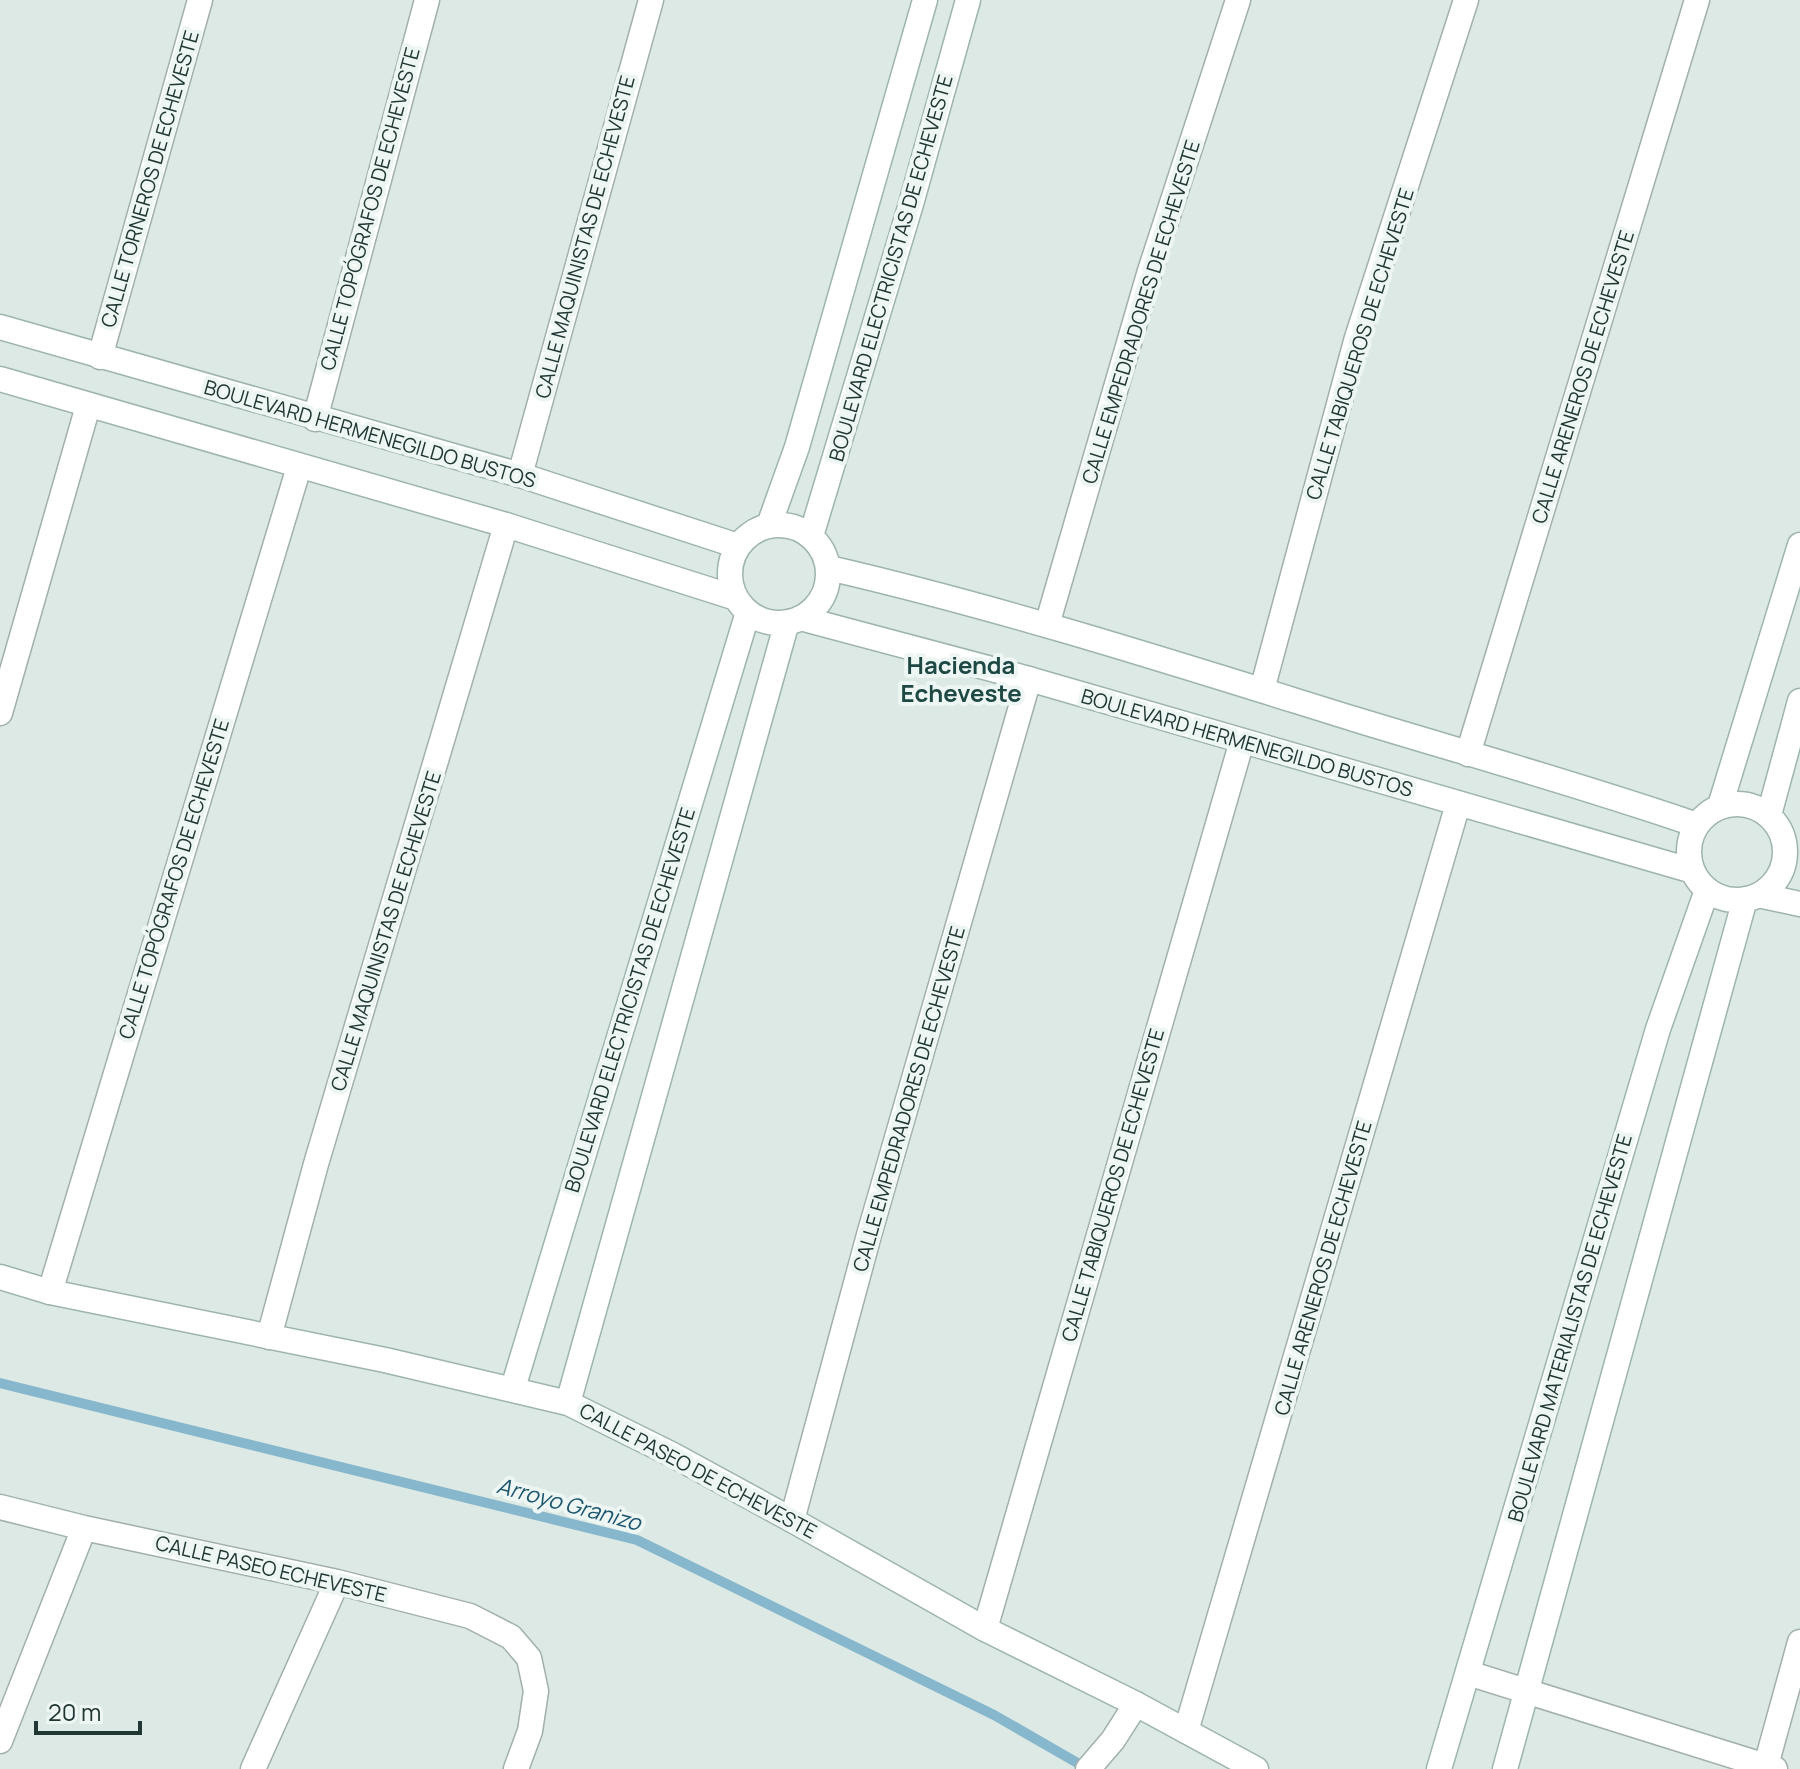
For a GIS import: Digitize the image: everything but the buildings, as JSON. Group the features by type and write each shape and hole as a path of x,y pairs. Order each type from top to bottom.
{"street":[{"name":"CALLE TORNEROS DE ECHEVESTE","path":"100,357 200,0"},
{"name":"CALLE TOPÓGRAFOS DE ECHEVESTE","path":"315,419 392,121 427,0"},
{"name":"CALLE MAQUINISTAS DE ECHEVESTE","path":"520,475 651,0"},
{"name":"BOULEVARD ELECTRICISTAS DE ECHEVESTE","path":"769,525 797,447 925,0"},
{"name":"BOULEVARD ELECTRICISTAS DE ECHEVESTE","path":"811,536 911,204 968,0"},
{"name":"CALLE EMPEDRADORES DE ECHEVESTE","path":"1047,625 1149,274 1238,0"},
{"name":"CALLE TABIQUEROS DE ECHEVESTE","path":"1262,690 1356,341 1466,0"},
{"name":"CALLE ARENEROS DE ECHEVESTE","path":"1468,754 1697,0"},
{"name":"BOULEVARD HERMENEGILDO BUSTOS","path":"0,327 520,475 738,546"},
{"path":"0,379 506,525 742,605 759,620 794,620 813,610 822,598 828,584 829,568 823,551 811,536 792,526 769,525 747,537 738,546 730,572 742,605"},
{"path":"0,713 88,406"},
{"name":"CALLE TOPÓGRAFOS DE ECHEVESTE","path":"50,1292 299,467"},
{"name":"CALLE MAQUINISTAS DE ECHEVESTE","path":"269,1337 316,1164 506,525"},
{"path":"1720,806 1800,545"},
{"path":"829,568 915,588 1047,625 1599,791 1697,825"},
{"name":"BOULEVARD ELECTRICISTAS DE ECHEVESTE","path":"513,1388 742,605"},
{"name":"BOULEVARD HERMENEGILDO BUSTOS","path":"794,620 1029,679 1458,804 1700,880"},
{"path":"568,1403 794,620"},
{"name":"CALLE EMPEDRADORES DE ECHEVESTE","path":"792,1520 869,1235 1029,679"},
{"path":"1769,815 1800,701"},
{"name":"CALLE TABIQUEROS DE ECHEVESTE","path":"985,1629 1242,741"},
{"name":"CALLE ARENEROS DE ECHEVESTE","path":"1186,1731 1458,804"},
{"path":"1505,1769 1751,897 1770,887 1792,850 1769,815 1745,804 1720,806 1697,825 1689,847 1700,880 1719,896 1751,897 1800,904"},
{"name":"BOULEVARD MATERIALISTAS DE ECHEVESTE","path":"1439,1769 1700,880"},
{"name":"CALLE PASEO DE ECHEVESTE","path":"0,1277 50,1292 513,1388 568,1403 673,1455 985,1629 1136,1704 1256,1769"},
{"name":"CALLE PASEO ECHEVESTE","path":"0,1507 337,1582 470,1616 511,1637 529,1658 536,1691 530,1731 516,1769"},
{"path":"0,1741 84,1528"},
{"path":"253,1769 337,1582"},
{"path":"1468,1673 1768,1768 1800,1642"},
{"path":"1088,1768 1113,1740 1136,1704"}],"waterway":[{"name":"Arroyo Granizo","path":"0,1383 637,1540 994,1715 1088,1769"}],"district":[{"name":"Hacienda Echeveste","path":"961,680"}]}
